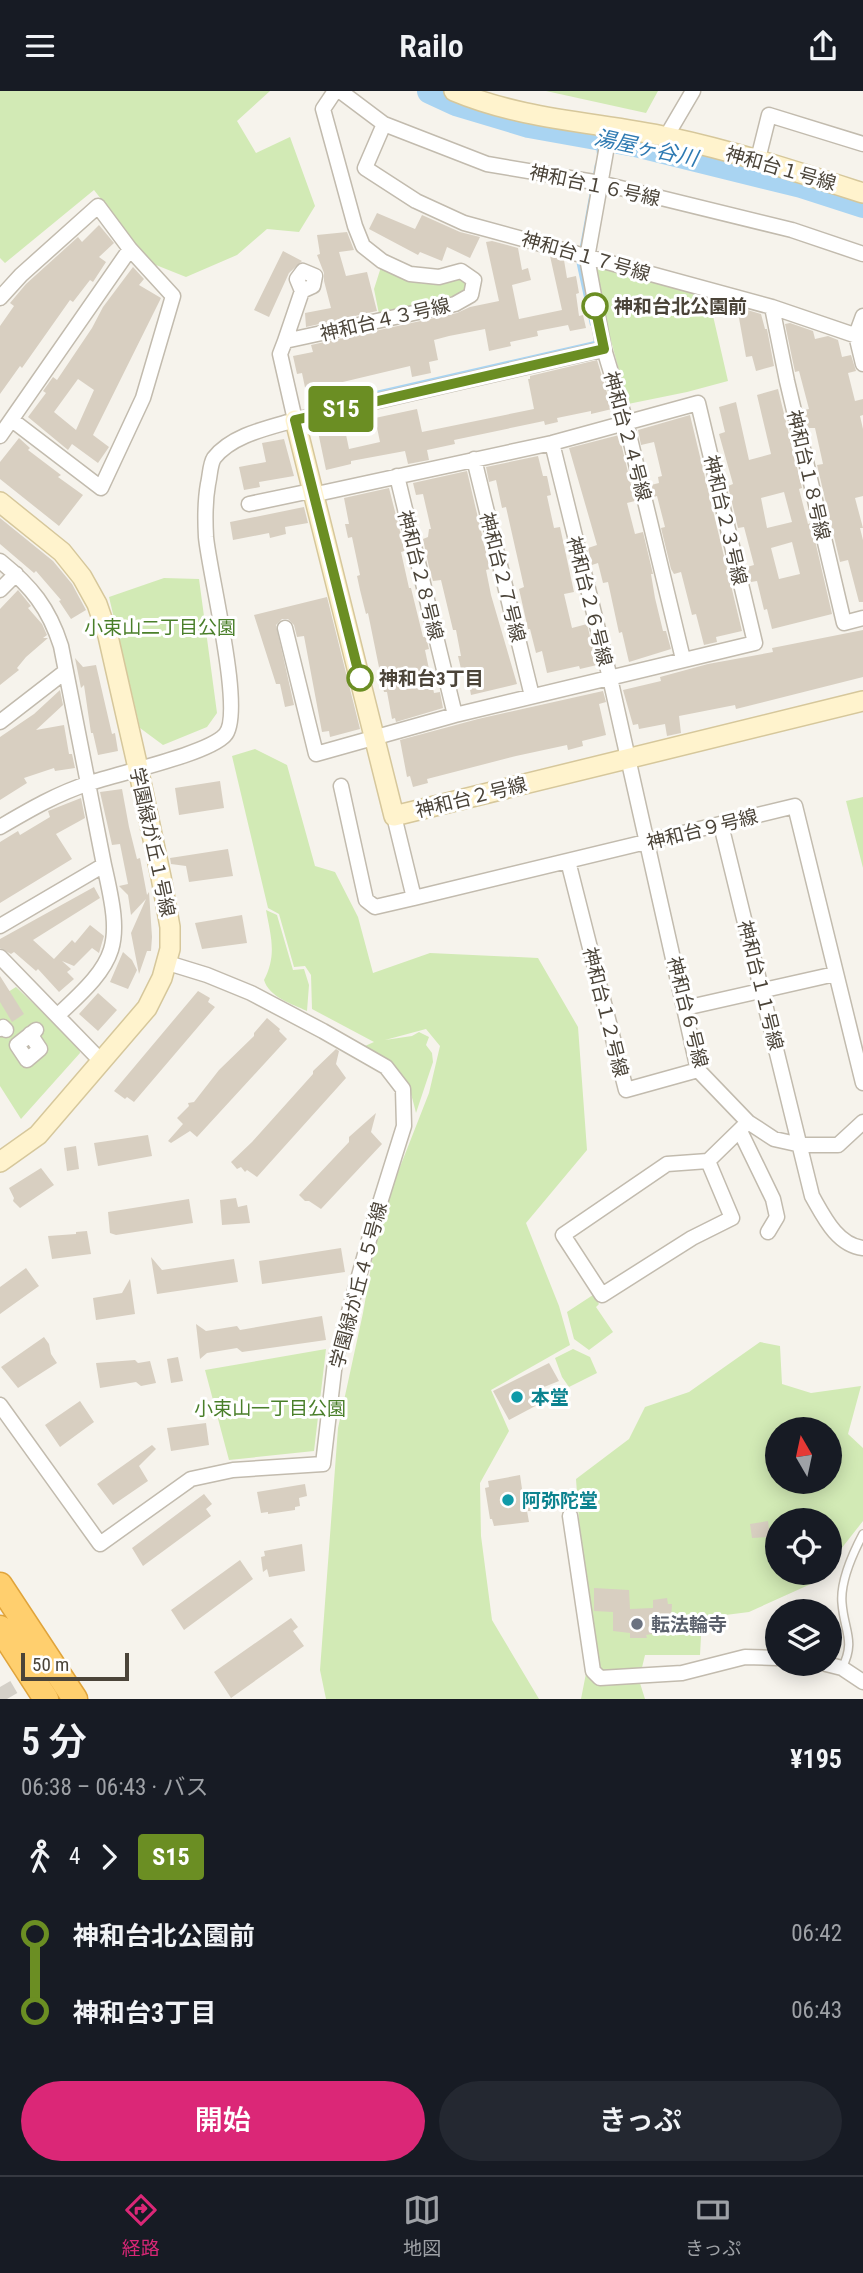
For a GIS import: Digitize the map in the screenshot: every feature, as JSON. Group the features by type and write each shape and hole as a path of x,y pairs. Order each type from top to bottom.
{"highway":[{"path":"0,1585 75,1699"},
{"path":"0,1629 46,1699"}],"street":[{"name":"神和台１６号線","path":"337,91 384,124 487,164 600,183 792,230 863,254"},
{"name":"神和台４３号線","path":"285,341 455,304 471,295 473,288 474,280 461,271 439,277 410,274 382,261 363,246 323,109 337,91"},
{"name":"神和台１号線","path":"454,91 480,102 567,122 609,135 666,137 758,159 863,193"},
{"path":"666,137 693,91"},
{"path":"758,159 769,115 863,144"},
{"name":"神和台１７号線","path":"384,124 365,168 415,201 464,223 772,307 859,336"},
{"name":"神和台２４号線","path":"609,135 587,258 604,349 626,422 683,659"},
{"path":"0,298 21,275 98,206 130,249 173,296 143,398 101,488 12,420"},
{"path":"0,436 130,249"},
{"path":"295,420 280,354 302,291"},
{"name":"神和台１８号線","path":"772,307 844,623 863,618"},
{"path":"863,316 859,336 863,364"},
{"path":"0,828 35,806 88,783 208,748 227,734 233,712 231,675 224,652 206,538 205,498 212,460 227,446 255,433 295,420 604,349"},
{"name":"神和台２３号線","path":"249,504 552,443 698,403 755,643 456,715 316,754 285,628"},
{"name":"神和台２号線","path":"295,420 394,816 863,701"},
{"name":"神和台２６号線","path":"552,443 629,759"},
{"name":"神和台２７号線","path":"474,459 532,696"},
{"name":"神和台２８号線","path":"397,476 456,715"},
{"name":"学園緑が丘１号線","path":"0,502 62,552 82,577 97,604 108,636 138,768 170,927 168,963 146,1008 38,1135 0,1162"},
{"path":"0,561 37,596 53,621 66,671 114,906 115,941 105,967 58,1015"},
{"path":"0,590 16,574"},
{"path":"0,722 66,671"},
{"name":"神和台６号線","path":"629,759 698,1070 744,1127 774,1139 801,1145 838,1145 863,1122"},
{"name":"神和台９号線","path":"341,786 366,900 375,907 796,806 863,1083"},
{"path":"394,816 414,898"},
{"name":"神和台１１号線","path":"721,825 812,1196 827,1224 851,1247 863,1248"},
{"name":"神和台１２号線","path":"568,861 626,1090 698,1070"},
{"path":"0,926 104,865"},
{"path":"0,957 100,1061"},
{"name":"学園緑が丘４５号線","path":"0,1405 100,1544 191,1479 233,1470 323,1464 335,1362 370,1234 404,1126 403,1089 386,1067 323,1031 251,993 168,963"},
{"path":"685,1008 835,974"},
{"path":"33,1032 41,1051 25,1063 9,1036 33,1032"},
{"path":"708,1161 732,1218 692,1238 602,1295 564,1235 667,1164 708,1161 744,1127 773,1199 777,1217 768,1231"},
{"path":"570,1516 593,1671 600,1678 682,1673 745,1657 765,1658"},
{"path":"842,1668 863,1682"}],"lane":[{"path":"842,1668 849,1654 850,1644 842,1601 843,1589 863,1534"}],"green space":[{"path":"0,91 270,91 237,121 256,153 290,137 315,206 299,232 267,229 237,255 186,277 151,263 94,190 5,263 0,258"},
{"path":"546,91 658,91 646,113"},
{"path":"591,266 708,294 728,381 628,404"},
{"path":"381,267 420,283 461,278 467,289 462,294 379,314 374,289"},
{"name":"小束山二丁目公園","path":"164,578 199,579 217,713 207,727 163,745 140,728 109,597"},
{"path":"255,749 287,765 315,866 335,872 358,917 373,973 430,953 538,958 578,1027 587,1150 526,1223 559,1306 570,1345 491,1390 509,1431 480,1483 481,1536 492,1620 539,1699 326,1699 320,1670 338,1428 374,1250 389,1195 429,1093 440,1046 426,1029 385,1040 412,1036 419,1032 429,1037 426,1045 432,1053 433,1062 416,1113 409,1089 400,1072 365,1046 374,1042 312,1009 311,975 305,966 294,967 279,914 268,908 232,756"},
{"path":"863,797 863,868 846,801"},
{"path":"266,910 277,915 293,970 304,969 309,985 307,1011 276,995 264,980 272,954"},
{"path":"16,987 79,1047 80,1053 21,1119 0,1086 0,997"},
{"path":"593,1295 599,1304 596,1307 613,1332 589,1350 574,1339 567,1312"},
{"path":"760,1342 780,1346 782,1384 811,1393 861,1386 848,1434 863,1448 863,1521 842,1548 842,1508 765,1508 765,1585 809,1585 778,1599 765,1599 765,1605 749,1612 702,1618 700,1655 645,1655 639,1680 645,1699 581,1699 589,1658 576,1479 629,1439 645,1407 689,1392"},
{"name":"小束山一丁目公園","path":"326,1349 314,1451 229,1460 205,1370"},
{"path":"573,1349 590,1357 597,1373 569,1387 555,1358"}],"building":[{"path":"377,213 415,229 422,215 460,232 480,237 470,258 447,247 442,261 420,252 418,255 369,229"},
{"path":"99,225 114,243 99,257 106,262 93,282 90,280 73,302 70,300 22,368 20,366 0,394 0,326 14,306 10,303 26,284 78,237 82,242"},
{"path":"347,232 354,250 339,252 346,276 367,272 377,311 306,327 305,313 331,308 324,273 317,255 320,254 317,235"},
{"path":"486,242 518,248 522,270 528,268 531,280 512,285 519,319 562,310 550,256 564,260 567,278 576,276 579,316 583,315 586,328 570,331 568,325 537,331 538,336 510,342 511,346 489,351 485,329 449,336 434,340 438,360 429,362 431,373 412,377 410,366 326,386 328,393 307,397 302,373 297,374 293,356 313,352 311,345 457,313 470,307 499,301"},
{"path":"283,251 302,261 289,273 269,317 254,310"},
{"path":"133,267 144,279 139,285 161,298 93,435 109,447 98,463 72,444 68,450 28,417 46,393 43,391 53,377 57,380 103,307","holes":["78,379 94,390 76,430 54,412"]},
{"path":"737,307 761,314 767,329 774,366 756,371 752,356 746,357"},
{"path":"790,323 813,331 815,339 828,336 838,340 842,357 851,355 856,371 848,373 855,401 863,399 863,415 860,416 863,429 863,496 855,498 863,528 860,528 863,540 863,602 859,602 848,560 840,562 817,465 823,464 815,428 808,428 804,410 809,409 799,371 795,372 785,324"},
{"path":"597,360 612,409 557,418 558,422 545,425 544,421 454,440 455,444 427,450 429,460 408,464 405,451 351,461 351,464 326,470 317,427 343,420 349,449 380,442 375,418 417,409 422,432 534,409 528,379 530,376"},
{"path":"778,389 802,488 799,489 808,524 811,523 832,614 772,629 757,581 751,582 747,567 754,565 744,527 738,528 728,486 733,484 719,434 725,432 719,407 736,402 749,460 771,454 757,395","holes":["784,492 792,522 767,528 761,498","792,542 800,574 779,579 771,548"]},
{"path":"690,415 742,631 716,637 717,642 704,645 696,614 692,615 681,572 674,574 671,569 661,528 665,527 657,496 654,497 651,485 659,483 658,477 662,476 654,442 641,445 638,430"},
{"path":"619,435 635,501 627,503 635,534 643,532 653,574 655,598 663,631 666,631 671,649 629,662 622,632 619,633 608,582 603,583 598,563 592,565 588,548 597,545 569,448"},
{"path":"19,438 30,448 28,450 61,475 58,477 83,495 59,526 0,479 0,462"},
{"path":"284,439 294,476 259,482 260,487 244,490 239,467 266,462 262,443"},
{"path":"538,456 543,476 547,476 551,495 547,496 554,528 560,527 574,592 564,594 572,628 587,624 597,665 547,673 542,651 536,653 528,629 519,589 524,587 506,507 502,508 496,480 489,482 486,467"},
{"path":"467,471 490,569 486,570 491,595 517,684 471,695 466,668 461,669 456,630 453,630 441,580 433,581 429,567 423,539 428,537 431,529 423,494 416,495 413,483"},
{"path":"389,488 405,551 401,552 409,588 429,649 425,650 434,693 440,692 443,708 396,722 395,718 392,719 387,692 384,692 368,613 366,614 360,590 357,576 360,575 352,537 348,538 345,524 349,524 344,498"},
{"path":"304,507 308,523 285,527 286,534 270,538 269,533 233,540 230,522"},
{"path":"0,518 53,561 72,584 86,610 71,619 59,601 61,600 36,571 34,573 0,544"},
{"path":"18,590 31,606 28,608 42,624 47,635 43,638 48,638 26,657 17,668 19,670 0,685 0,609"},
{"path":"327,597 360,729 330,737 329,731 322,732 304,636 297,637 294,625 288,619 282,619 276,625 294,705 285,707 280,684 276,684 254,615"},
{"path":"863,630 863,677 736,709 735,705 679,716 681,733 667,736 665,724 639,729 638,724 633,725 623,690 661,681 660,677 708,664 773,652 772,648"},
{"path":"75,658 83,667 96,665 118,751 98,755 91,733 84,685 81,688"},
{"path":"60,690 63,705 36,730 64,725 69,754 72,754 75,768 55,771 54,768 24,778 27,783 0,800 0,737 34,714"},
{"path":"603,691 606,702 599,704 606,735 582,741 583,746 568,750 567,745 516,756 427,779 428,783 413,787 410,776 407,777 400,740 478,719"},
{"path":"220,781 224,808 179,815 175,788"},
{"path":"122,789 147,895 149,892 151,951 147,951 139,974 131,933 146,899 131,915 128,895 119,886 128,884 120,844 112,845 100,792"},
{"path":"81,798 85,818 56,834 72,859 0,903 0,842 18,831 20,835 50,817 48,811"},
{"path":"228,849 233,876 189,882 186,866 171,864 170,858"},
{"path":"94,887 100,898 33,940 54,959 72,940 75,943 90,925 104,936 99,953 92,948 74,966 62,961 71,969 67,972 74,979 59,992 38,969 36,971 14,952 11,954 0,948 0,939"},
{"path":"242,915 247,943 202,949 195,923"},
{"path":"123,952 132,960 137,970 128,989 110,982"},
{"path":"0,976 24,1014 12,1022 0,1002"},
{"path":"198,991 210,998 208,1002 215,1007 134,1102 114,1091"},
{"path":"98,993 117,1010 98,1031 79,1014"},
{"path":"267,1018 287,1039 197,1137 190,1131 171,1143 168,1141 183,1124 177,1118 189,1106 188,1103 194,1102 219,1070 254,1036"},
{"path":"336,1049 339,1051 336,1064 346,1078 257,1177 247,1170 245,1172 241,1167 237,1169 231,1162"},
{"path":"376,1113 371,1132 382,1144 321,1209 305,1201 299,1195 349,1142 349,1137"},
{"path":"148,1135 152,1156 98,1166 94,1143"},
{"path":"76,1146 79,1169 67,1171 64,1148"},
{"path":"41,1168 54,1185 20,1208 13,1201 9,1188"},
{"path":"236,1198 238,1207 247,1205 250,1223 222,1225 220,1200"},
{"path":"189,1199 193,1223 116,1235 110,1233 108,1212"},
{"path":"87,1231 91,1254 52,1259 48,1236"},
{"path":"341,1248 345,1272 262,1284 259,1261"},
{"path":"151,1257 162,1270 234,1259 238,1282 157,1294"},
{"path":"26,1268 39,1286 0,1314 0,1287"},
{"path":"130,1279 135,1314 96,1320 93,1298 122,1293"},
{"path":"322,1316 326,1340 242,1352 237,1348 207,1353 200,1359 196,1324 206,1331 237,1326 240,1330"},
{"path":"44,1337 57,1363 18,1388 1,1367"},
{"path":"178,1357 183,1381 171,1383 167,1359"},
{"path":"135,1360 138,1363 150,1361 156,1383 141,1386 136,1382 100,1388 96,1363"},
{"name":"本堂","path":"549,1363 559,1381 534,1391 541,1403 509,1420 493,1391"},
{"path":"80,1401 94,1422 60,1447 45,1425"},
{"path":"206,1423 209,1445 171,1451 167,1428"},
{"path":"152,1445 156,1449 139,1466 148,1481 113,1505 97,1484"},
{"name":"阿弥陀堂","path":"520,1475 522,1489 528,1489 531,1511 527,1511 529,1522 494,1526 490,1519 485,1488 489,1487 488,1481"},
{"path":"305,1484 307,1496 299,1498 300,1506 295,1507 295,1510 261,1513 257,1492"},
{"path":"204,1494 212,1504 206,1509 211,1516 143,1566 132,1548"},
{"path":"765,1522 765,1537 752,1538 750,1524"},
{"path":"302,1544 305,1571 269,1577 267,1569 263,1572 261,1557 265,1556 264,1551"},
{"path":"240,1560 253,1579 184,1630 171,1610"},
{"path":"594,1588 629,1590 630,1609 653,1608 653,1600 667,1598 668,1604 672,1604 671,1622 663,1621 664,1632 646,1635 647,1638 630,1638 630,1633 613,1631 613,1612 594,1611"},
{"path":"291,1618 298,1627 293,1631 304,1646 231,1698 214,1672"}],"waterway":[{"name":"湯屋ヶ谷川","path":"430,91 456,103 529,125 635,144 801,185 863,205"},
{"path":"598,138 599,153"},
{"path":"592,324 579,264 597,165"},
{"path":"307,409 596,343 596,340"}],"tunnel":[{"path":"0,1687 7,1699"}],"bus line":[{"name":"S15","path":"360,678 295,420 604,349 595,306"}],"place":[{"name":"神和台北公園前","path":"595,306"},
{"name":"神和台3丁目","path":"360,678"},
{"name":"本堂","path":"517,1397"},
{"name":"阿弥陀堂","path":"508,1500"},
{"name":"転法輪寺","path":"637,1624"}]}
